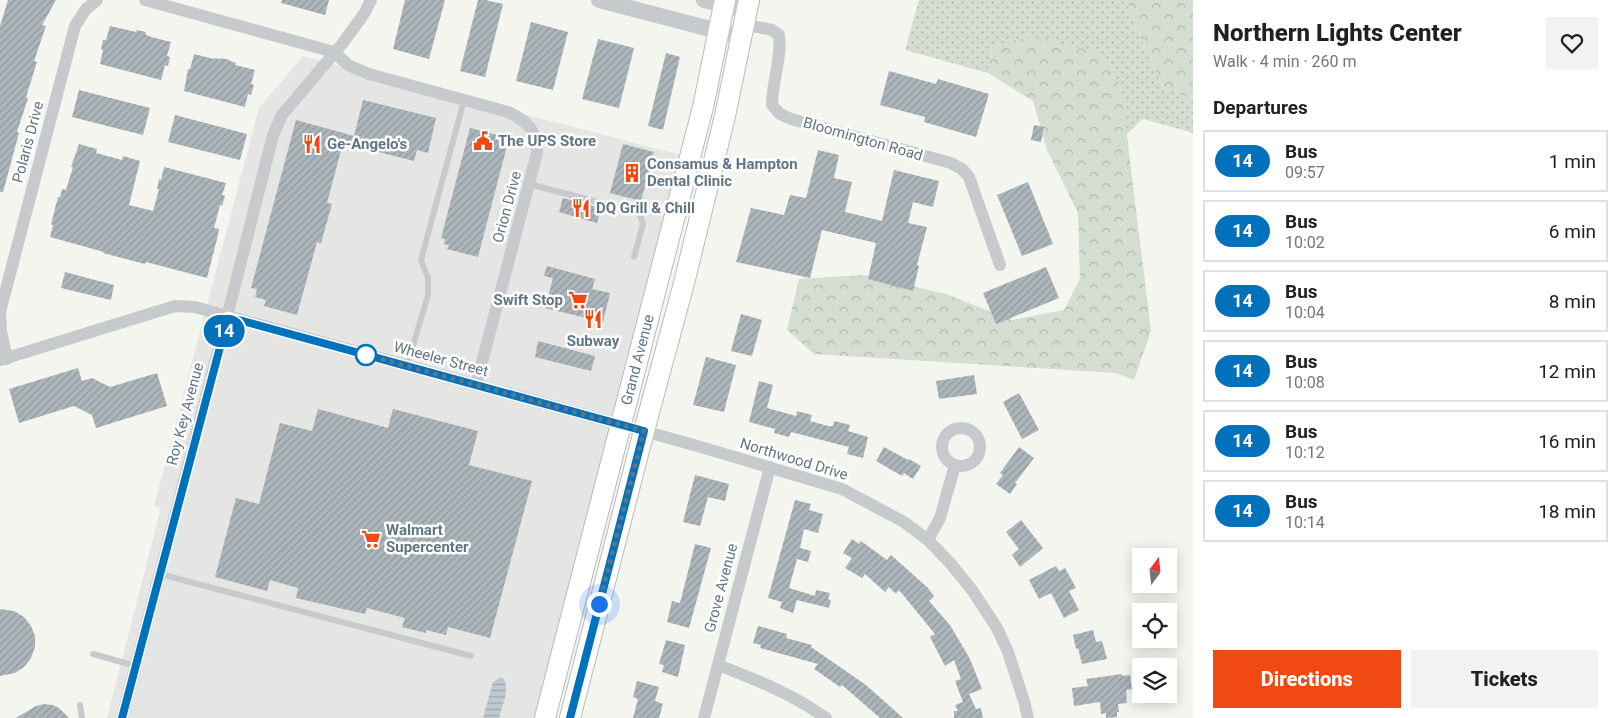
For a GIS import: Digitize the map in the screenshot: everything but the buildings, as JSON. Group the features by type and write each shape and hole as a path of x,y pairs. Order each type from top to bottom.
{"main road":[{"name":"Grand Avenue","path":"545,718 683,187 703,107 725,2"},
{"name":"Grand Avenue","path":"570,718 691,256 725,116 745,18"}],"street":[{"name":"Polaris Drive","path":"3,360 0,312 75,26 86,9 98,0"},
{"path":"145,0 334,52"},
{"name":"Roy Key Avenue","path":"122,718 228,317 273,135 282,115 342,44 364,14 371,0"},
{"name":"Bloomington Road","path":"599,0 719,31 745,18"},
{"name":"Bloomington Road","path":"704,0 725,2 745,18 779,35 780,46 772,92 772,106 780,114 791,119 952,164 962,169 969,177 1000,265"},
{"name":"Orion Drive","path":"334,52 348,65 368,74 508,112 522,118 531,128 536,140 537,154 476,385"},
{"name":"Wheeler Street","path":"3,360 175,306 195,307 644,431"},
{"name":"Northwood Drive","path":"644,431 770,466 842,489 904,522 928,540 951,564 972,590 997,628 1017,676 1028,718"},
{"path":"928,540 940,518 955,465"},
{"name":"Grove Avenue","path":"704,718 770,466"},
{"path":"718,665 780,691 804,703 826,718"}],"lane":[{"path":"408,366 428,295 428,278 421,260 464,100"},
{"path":"529,184 636,212 644,224 634,257"},
{"path":"160,574 471,656"},
{"path":"92,654 136,666"},
{"path":"80,705 82,718"}],"shaded area":[{"path":"303,56 681,155 540,718 107,718 161,508 154,506 259,108"},
{"path":"500,678 504,679 506,688 499,718 483,718 493,682"}],"green space":[{"path":"919,0 1127,0 1137,30 1163,87 1193,100 1193,133 1143,119 1126,135 1121,87 992,46 988,73 905,50"},
{"path":"1127,0 1193,0 1193,100 1163,87 1137,30"},
{"path":"1028,37 1103,53 1121,87 1151,331 1134,380 1116,373 814,354 787,330 799,279 864,275 946,294 1012,320 1064,310 1080,279 1078,213 1047,150 1033,101 988,73 992,46"}],"bus line":[{"name":"14","path":"122,718 228,317 644,431 570,718"}],"place":[{"name":"The UPS Store","path":"483,141"},
{"name":"Ge-Angelo's","path":"312,144"},
{"name":"Consamus & Hampton Dental Clinic","path":"632,173"},
{"name":"DQ Grill & Chill","path":"581,208"},
{"name":"Swift Stop","path":"578,300"},
{"name":"Subway","path":"593,319"},
{"name":"Walmart Supercenter","path":"371,539"}],"route":[{"path":"366,355 644,431 599,604"}]}
